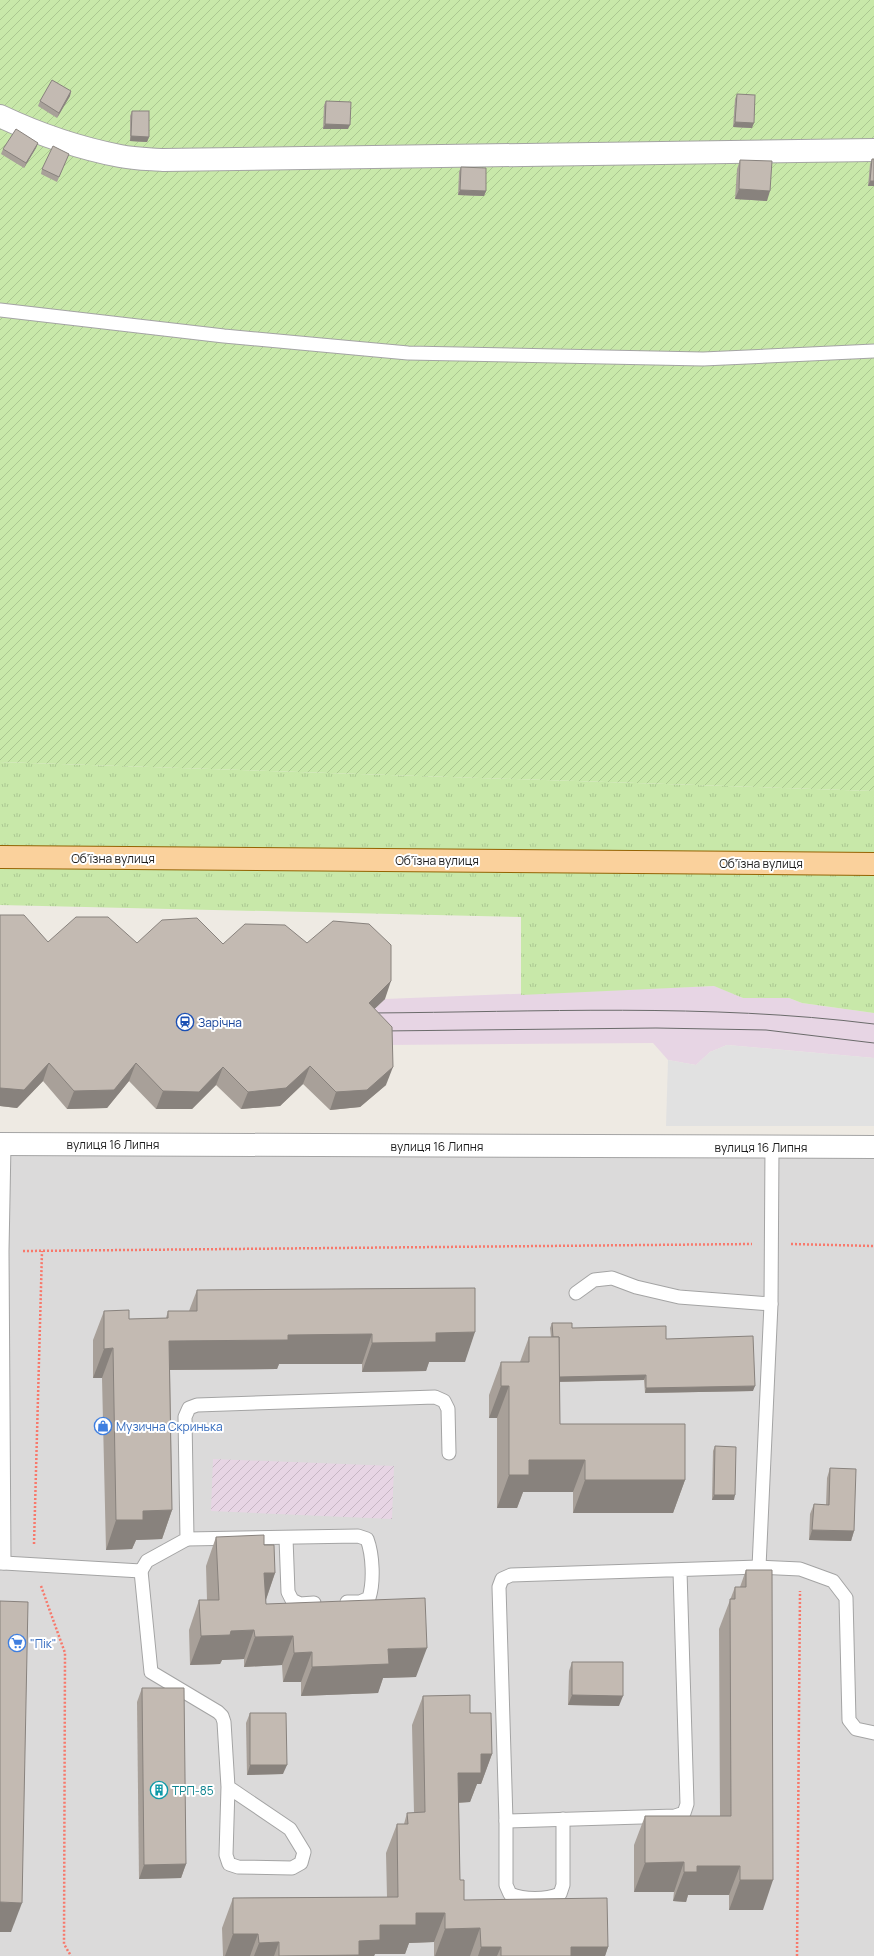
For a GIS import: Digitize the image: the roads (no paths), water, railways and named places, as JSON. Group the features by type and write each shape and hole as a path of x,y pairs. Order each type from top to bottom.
{"main road":[{"name":"Обʼїзна вулиця","path":"0,857 874,864"}],"street":[{"path":"0,116 28,130 75,145 121,156 163,160 874,150"},
{"name":"вулиця 16 Липня","path":"2,1144 874,1147"}],"lane":[{"path":"0,310 224,336 408,353 703,359 874,351"},
{"path":"2,1144 2,1563 141,1571"},
{"path":"759,1567 771,1304 772,1147"},
{"path":"576,1293 594,1280 612,1278 636,1287 679,1297 771,1304"},
{"path":"187,1539 185,1417 188,1408 197,1404 435,1397 444,1401 448,1409 449,1453"},
{"path":"228,1787 290,1829 304,1852 301,1863 292,1868 238,1867 229,1864 226,1854 228,1787 224,1722 222,1716 151,1672 141,1571 147,1561 187,1539 358,1536 366,1539 370,1548 372,1589 368,1598 360,1602 300,1604 292,1600 288,1592 286,1538"},
{"path":"563,1819 564,1885 560,1894 551,1897 518,1897 510,1894 506,1885 506,1821 499,1587 502,1579 511,1575 680,1571 759,1567 800,1569 833,1581 846,1598 849,1720 856,1730 874,1734"},
{"path":"506,1821 675,1816 684,1813 687,1804 680,1571"}],"tram line":[{"path":"371,1013 622,1010 685,1011 811,1017 874,1024"},
{"path":"382,1031 656,1028 766,1030 874,1043"}],"place":[{"name":"Зарічна","path":"185,1022"},
{"name":"Музична Скринька","path":"103,1426"},
{"name":"\"Пік\"","path":"17,1643"},
{"name":"ТРП-85","path":"159,1790"}]}
